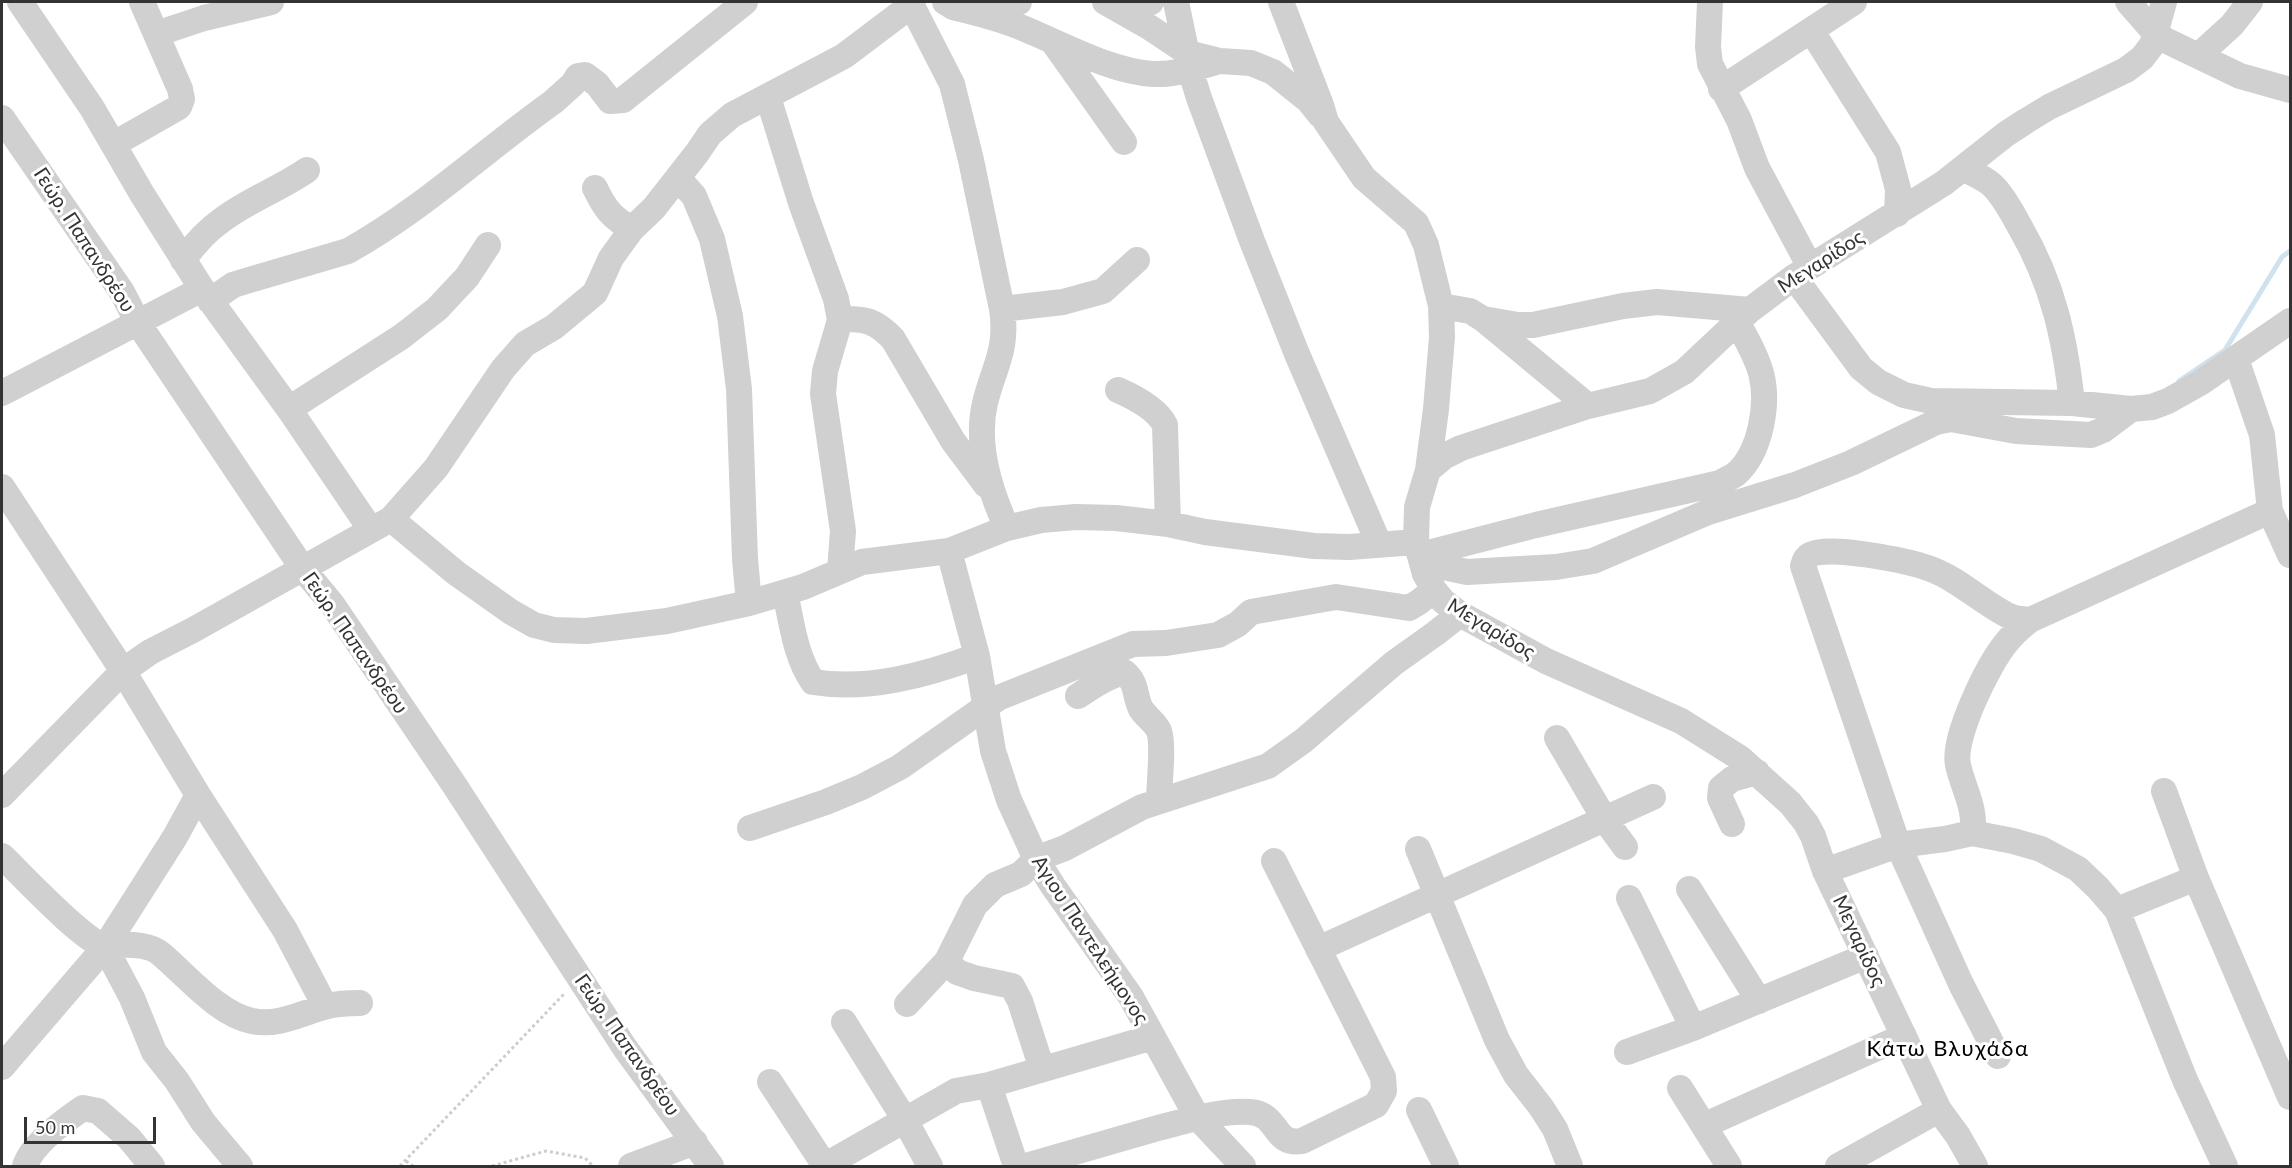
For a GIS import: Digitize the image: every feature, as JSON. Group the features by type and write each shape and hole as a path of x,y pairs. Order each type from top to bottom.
{"street":[{"path":"20,2 114,144 142,194 206,295 289,409 381,525 534,625 554,630 586,631 625,627 749,603 785,593 862,562 949,550 1007,528 1041,520 1076,517 1116,518 1314,546 1349,547 1379,544 1418,548 1536,525 1720,483 1737,473 1747,460 1760,434 1764,409 1761,375 1748,342 1744,316 1657,302 1623,306 1533,325 1483,319"},
{"path":"114,144 179,107 182,99 180,88 142,2"},
{"path":"156,34 204,18 271,2"},
{"path":"2,393 138,323 206,295 348,251 444,186 553,102 579,76 585,75 597,84 610,101 623,100 745,2"},
{"path":"2,795 123,671 150,652 381,525 436,468 503,369 525,344 554,327 595,293 611,258 632,229 654,208 678,178 710,134 732,115 844,56 912,2 952,84 971,160 1005,328 1003,346 984,404 982,432 992,495 982,537"},
{"path":"955,6 1019,2"},
{"path":"1107,2 1128,5 1151,2"},
{"path":"1107,2 1149,27 1189,61"},
{"path":"1176,2 1189,61 1244,219 1289,334 1379,544"},
{"path":"1281,2 1326,122"},
{"path":"1710,2 1708,47 1710,64 1721,89 1739,120 1802,272 1839,340 1861,368 1878,382 1904,395 1931,401 2072,403 2131,409 2152,407 2200,383 2290,321"},
{"path":"1721,89 1854,2"},
{"path":"2128,2 2156,33 2240,76 2290,90"},
{"name":"Μεγαρίδος","path":"1975,1167 1958,1136 1939,1110 1825,871 1806,823 1790,803 1757,771 1718,743 1681,721 1546,662 1460,614 1443,601 1425,574 1418,548 1417,507 1428,470 1445,456 1461,448 1588,406 1650,391 1683,372 1744,316 1802,272 1954,176 2006,134 2049,107 2126,70 2142,58 2152,45 2164,2"},
{"path":"2199,55 2232,25 2250,2"},
{"path":"955,6 1013,24 1091,57 1134,71 1153,74 1189,61 1251,63 1273,72 1308,100 1364,178 1416,223 1426,245 1441,306 1442,337 1428,470"},
{"path":"2232,25 2235,61 2240,76"},
{"path":"1811,30 1888,152 1898,189 1897,214"},
{"path":"1051,40 1085,84 1124,142"},
{"path":"768,97 801,203 836,299 840,320 825,370 823,394 843,531 840,571"},
{"name":"Γεώρ. Παπανδρέου","path":"2,118 123,292 138,323 303,569 332,604 455,786 625,1048 711,1167"},
{"path":"2005,201 1997,181 1996,167 2006,134"},
{"path":"183,260 198,240 222,219 287,184 307,170"},
{"path":"1954,176 1995,188 2035,253 2055,302 2063,336 2072,403"},
{"path":"678,178 694,196 712,238 730,316 739,388 745,559 749,603"},
{"path":"595,188 604,208 632,229"},
{"path":"289,409 401,337 437,309 467,276 488,245"},
{"path":"1002,309 1063,302 1103,291 1137,260"},
{"path":"1441,306 1470,311 1483,319 1588,406"},
{"path":"840,320 854,319 870,322 880,326 894,339 953,441 979,473 1007,528"},
{"path":"2236,359 2262,435 2270,511 2290,555"},
{"path":"1118,390 1131,395 1146,406 1162,419 1165,425 1168,524"},
{"path":"1418,548 1443,567 1467,572 1556,567 1593,561 1708,512 1795,485 1851,463 1936,422 1951,418 2016,432 2091,435 2131,409"},
{"path":"2,487 123,671 198,795 285,930 326,1006"},
{"path":"1972,833 1971,807 1958,763 1958,747 1963,727 2005,644 2030,621 2270,511"},
{"name":"Αγιου Παντελεήμονος","path":"949,550 977,656 993,751 1009,800 1036,859 1131,997 1197,1117 1244,1167"},
{"path":"1998,1056 1961,984 1898,846 1803,566 1809,555 1819,552 1854,552 1929,568 1959,584 2009,617 2030,621"},
{"path":"750,828 862,787 900,767 998,698 1133,644 1166,643 1218,635 1238,624 1251,612 1336,597 1409,608 1434,590"},
{"path":"785,593 796,644 805,670 813,682 835,685 897,679 935,672 977,656"},
{"path":"907,1004 947,961 975,905 996,885 1021,874 1036,859 1065,848 1142,807 1268,766 1303,741 1394,663 1460,614"},
{"path":"1078,696 1099,682 1117,674 1124,672 1131,677 1136,685 1142,709 1159,732 1159,801"},
{"path":"1557,738 1605,820 1625,847"},
{"path":"1732,825 1720,798 1721,788 1732,778 1757,771"},
{"path":"2164,791 2196,878 2288,1082"},
{"path":"2,1067 105,946 175,837 198,795"},
{"path":"1318,949 1653,797"},
{"path":"1825,871 1898,846 1972,833 2041,849 2078,869 2117,910 2185,1080 2225,1167"},
{"path":"1418,849 1497,1040 1516,1075 1555,1129 1570,1167"},
{"path":"2,856 81,931 105,946 132,998 154,1052 177,1081 234,1164"},
{"path":"1026,1167 1197,1117 1250,1112 1265,1115 1285,1140 1302,1141 1376,1105 1384,1090 1383,1077 1274,861"},
{"path":"2117,910 2196,878"},
{"path":"1689,889 1759,1001"},
{"path":"1629,898 1693,1028"},
{"path":"105,946 130,944 160,953 172,966 232,1014 253,1022 286,1019 342,1003 360,1003"},
{"path":"1627,1052 1693,1028 1866,956"},
{"path":"947,961 957,972 1012,986 1020,1001 1042,1070"},
{"path":"844,1022 905,1120 930,1167"},
{"path":"1705,1125 1904,1036"},
{"path":"770,1082 825,1166 956,1091 1042,1070 1153,1037"},
{"path":"989,1084 1016,1167"},
{"path":"1680,1088 1729,1167"},
{"path":"25,1167 28,1156 63,1121 83,1107 98,1111 129,1138 152,1167"},
{"path":"1419,1110 1446,1167"},
{"path":"1838,1167 1939,1110"},
{"path":"631,1167 695,1142"}],"path":[{"path":"400,1167 579,978"},
{"path":"492,1167 546,1151 585,1158 593,1167"},
{"path":"406,1161 413,1167"}],"waterway":[{"path":"2179,381 2225,350 2282,257 2290,251"}],"district":[{"name":"Κάτω Βλυχάδα","path":"1948,1049"}]}
